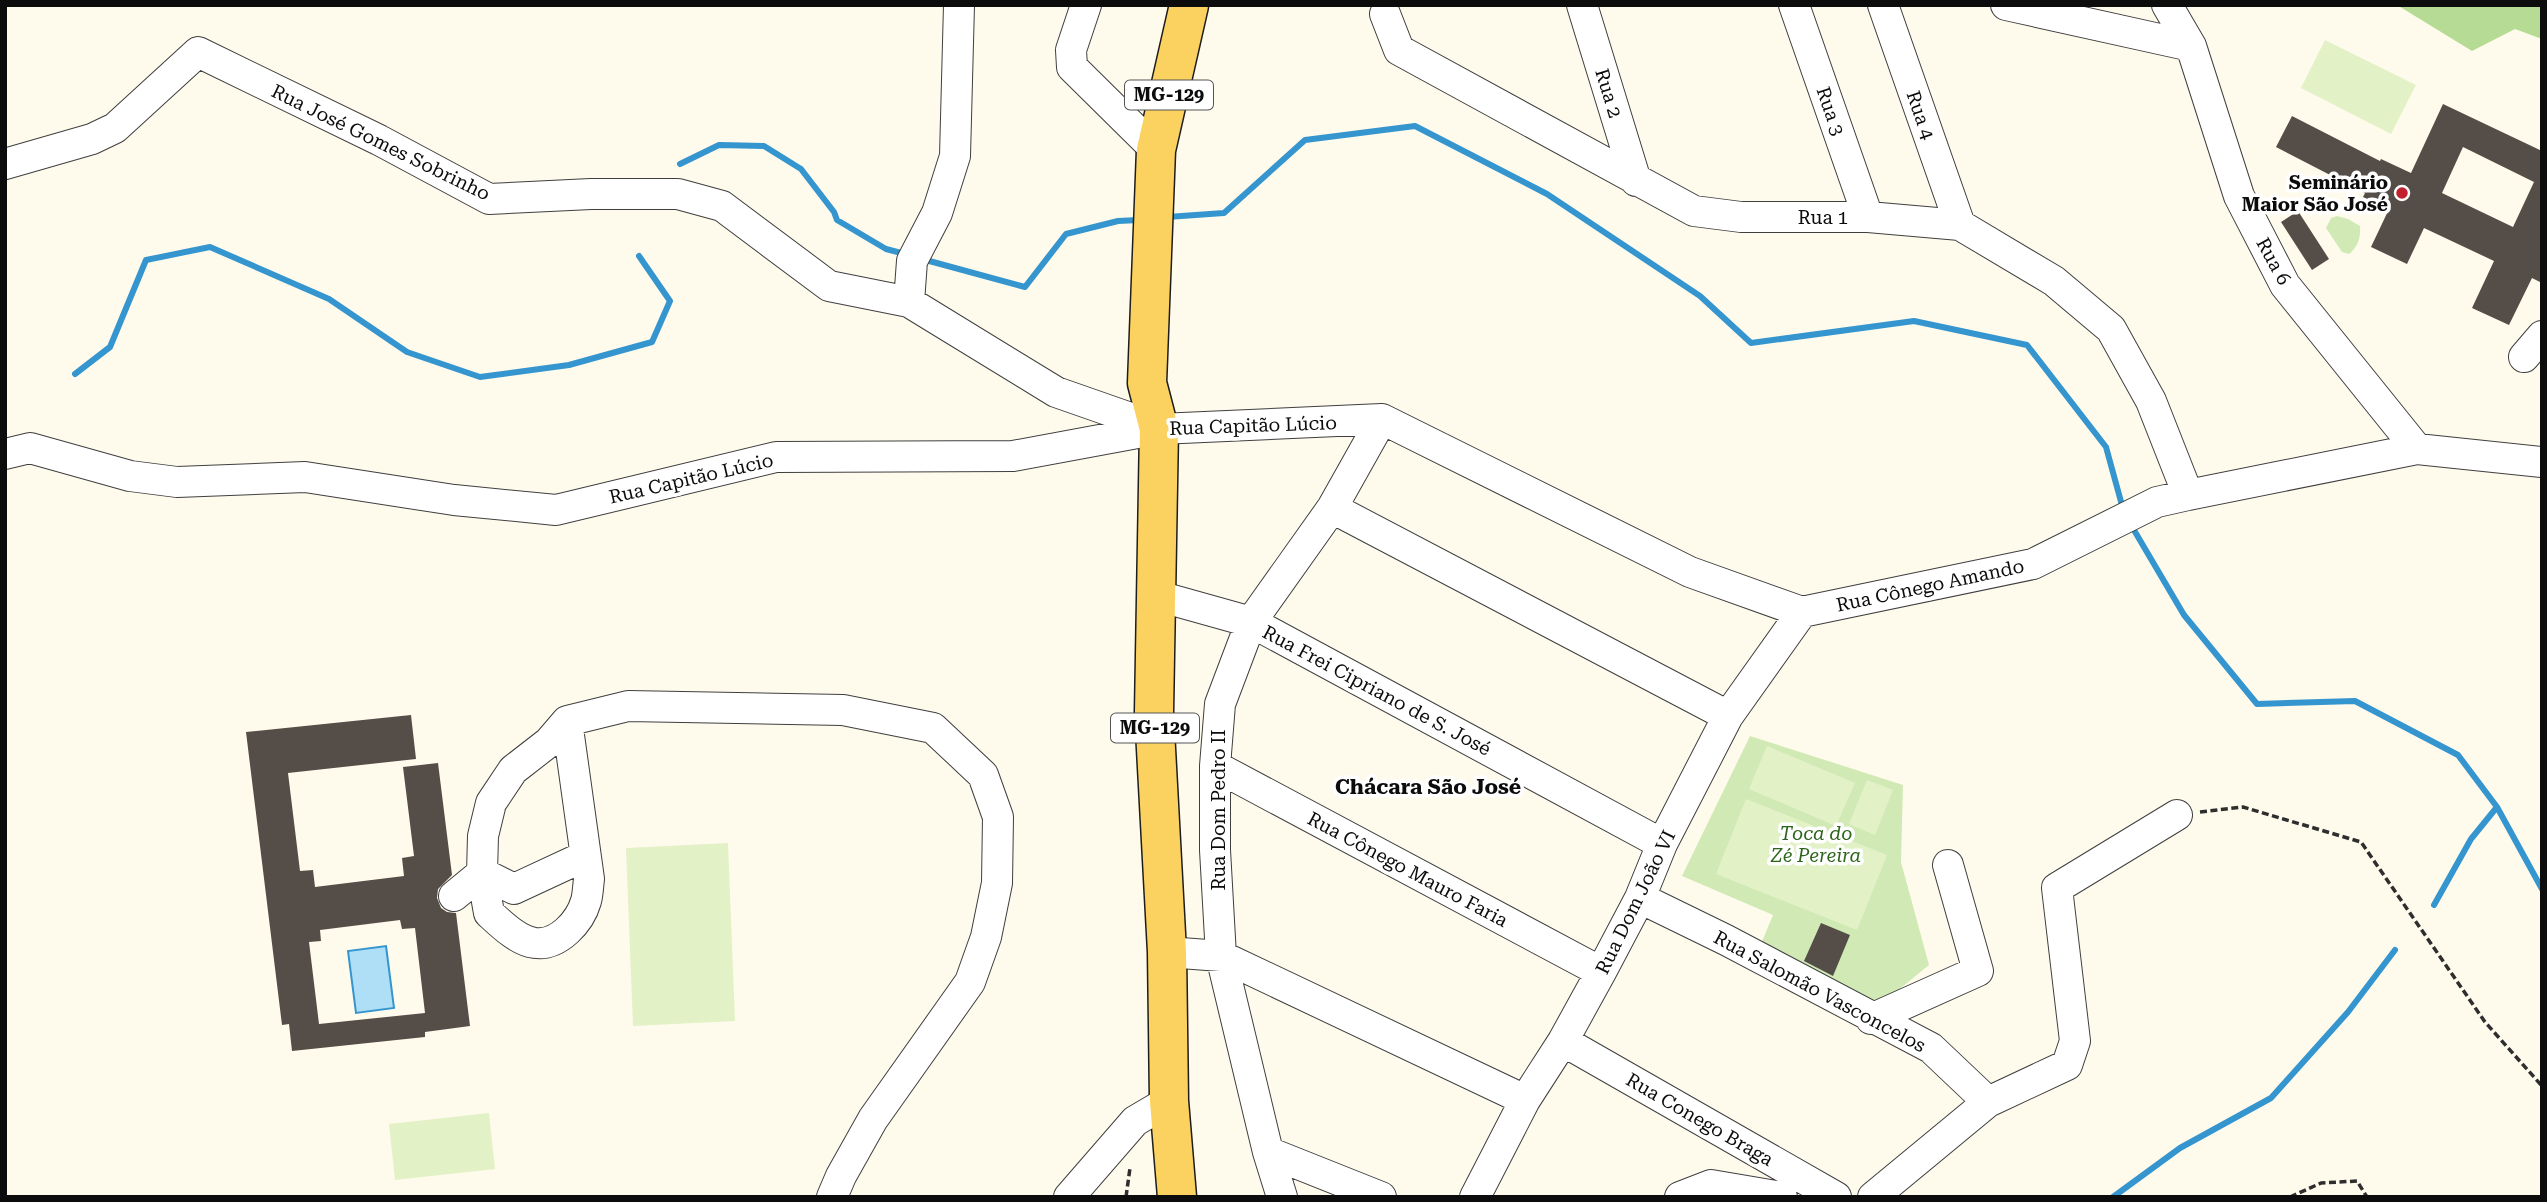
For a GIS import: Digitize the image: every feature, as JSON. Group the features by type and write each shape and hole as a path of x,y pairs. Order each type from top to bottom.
{"main road":[{"name":"MG-129","path":"1177,1197 1170,1101 1167,952 1154,712 1159,429 1147,383 1156,168 1189,5"}],"street":[{"path":"909,302 912,261 937,213 956,156 959,5"},
{"path":"1086,5 1071,50 1072,67 1156,168"},
{"name":"Rua 2","path":"1581,5 1636,181"},
{"name":"Rua 3","path":"1794,5 1868,217"},
{"name":"Rua 4","path":"1883,5 1959,225"},
{"path":"2006,5 2190,46"},
{"name":"Rua 6","path":"2168,5 2190,46 2239,196 2286,285 2417,449"},
{"name":"Rua 1","path":"1385,14 1399,50 1693,211 1741,217 1868,217 1959,225 2054,281 2111,329 2151,401 2188,495"},
{"name":"Rua José Gomes Sobrinho","path":"5,164 92,139 115,128 198,52 379,141 489,199 591,194 678,194 722,206 829,286 909,302 1056,392 1159,429"},
{"path":"1382,419 1690,572 1802,612"},
{"name":"Rua Capitão Lúcio","path":"13,448 130,476 177,482 305,477 454,500 556,510 776,457 1013,456 1159,429 1382,419"},
{"name":"Rua Dom Pedro II","path":"1282,1197 1268,1152 1221,956 1214,850 1215,766 1220,704 1251,622 1332,508 1382,419"},
{"name":"Rua Cônego Amando","path":"1802,612 2034,564 2157,502 2188,495 2417,449 2542,462"},
{"path":"1332,508 1728,716"},
{"name":"Rua Frei Cipriano de S. José","path":"1158,596 1251,622 1662,844"},
{"name":"Rua Dom João VI","path":"1475,1197 1525,1100 1563,1041 1640,898 1662,844 1728,716 1802,612"},
{"path":"567,721 589,879 586,902 574,922 556,940 534,943 511,932 489,913 482,873 484,835 491,803 513,770 549,742 567,721 628,706 843,710 933,728 983,775 998,817 997,883 986,937 970,982 873,1119 832,1197"},
{"name":"Rua Cônego Mauro Faria","path":"1215,766 1601,972"},
{"path":"1873,1197 1988,1102 2067,1065 2075,1041 2057,888 2177,815"},
{"path":"482,873 514,888 585,856"},
{"path":"1871,1019 1978,971 1948,865"},
{"path":"454,897 482,873"},
{"name":"Rua Salomão Vasconcelos","path":"1640,898 1931,1048 1988,1102"},
{"path":"1167,952 1221,956 1525,1100"},
{"name":"Rua Conego Braga","path":"1563,1041 1836,1197"},
{"path":"1069,1197 1135,1121 1170,1101"},
{"path":"1268,1152 1381,1197"},
{"path":"1680,1197 1711,1185 1782,1197"}],"path":[{"path":"2177,815 2243,807 2361,842 2485,1022 2542,1086"},
{"path":"2290,1197 2321,1183 2357,1181 2367,1197"}],"green space":[{"path":"2397,5 2542,5 2542,39 2515,29 2472,51"},
{"path":"2325,40 2416,85 2391,134 2301,88"},
{"path":"2337,216 2360,226 2358,242 2349,254 2342,252 2326,228 2331,218"},
{"name":"Toca do Zé Pereira","path":"1750,736 1903,785 1901,862 1929,965 1859,1022 1753,963 1773,915 1682,876"},
{"path":"1767,746 1855,783 1836,826 1749,789"},
{"path":"1867,780 1893,790 1875,835 1849,824"},
{"path":"1746,799 1887,855 1857,930 1716,874"},
{"path":"728,843 735,1021 633,1026 626,848"},
{"path":"489,1113 495,1169 395,1180 389,1124"}],"water":[{"path":"386,946 394,1008 356,1013 348,951"}],"building":[{"path":"2443,104 2542,151 2542,283 2532,278 2509,325 2472,308 2494,261 2424,228 2407,264 2371,247 2389,209 2363,197 2365,193 2276,147 2292,116 2380,161 2381,159 2411,173","holes":["2463,147 2534,182 2513,227 2442,193"]},
{"path":"2298,211 2329,259 2312,270 2281,222"},
{"path":"411,715 416,759 288,773 300,871 313,870 315,887 404,876 402,858 414,856 403,767 438,763 452,875 438,889 437,898 441,908 456,913 470,1026 425,1032 425,1037 292,1051 289,1024 282,1025 246,732","holes":["400,920 402,929 415,928 425,1013 319,1024 309,942 321,941 320,930"]},
{"path":"1821,923 1850,935 1833,976 1804,961"}],"waterway":[{"path":"1167,217 1224,213 1305,140 1415,126 1547,194 1700,296 1751,343 1914,321 2027,345 2106,447 2123,509"},
{"path":"680,164 719,145 764,146 801,169 834,212 837,220 886,249 905,254"},
{"path":"922,259 1025,287 1066,234 1118,221 1139,220"},
{"path":"75,374 110,347 146,260 210,247 329,299 407,352 480,377 569,365 652,342 670,301 639,256"},
{"path":"2131,525 2184,615 2257,704 2355,701 2458,755 2497,807 2542,889"},
{"path":"2434,905 2471,839 2497,807"},
{"path":"2113,1197 2180,1148 2271,1098 2348,1012 2395,950"}],"place":[{"name":"Seminário Maior São José","path":"2402,193"}],"district":[{"name":"Chácara São José","path":"1428,787"}]}
